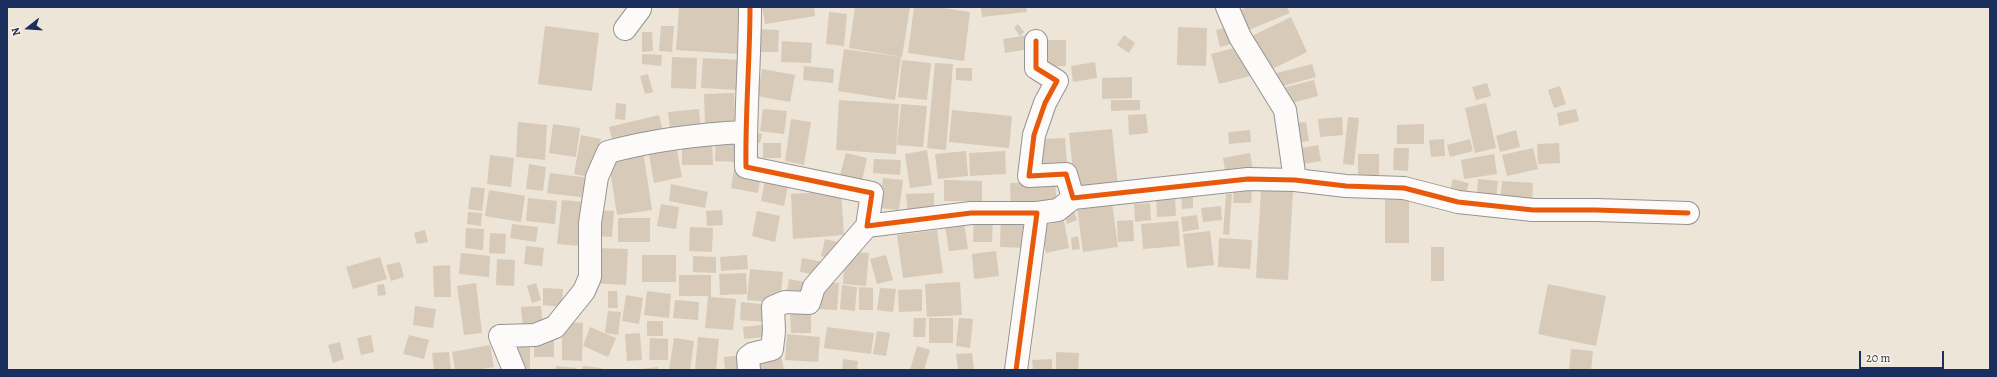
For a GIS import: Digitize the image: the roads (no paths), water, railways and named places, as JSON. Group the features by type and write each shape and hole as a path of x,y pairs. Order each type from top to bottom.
{"street":[{"path":"625,29 640,7"},
{"path":"749,370 748,357 752,354 772,350 774,331 773,307 785,302 809,304 814,287 867,226 872,193 746,167 745,132 750,7"},
{"path":"1230,8 1240,37 1285,110 1295,180"},
{"path":"1036,41 1036,68 1057,81 1034,135 1029,176 1066,174 1073,198"},
{"path":"514,370 500,336 535,335 555,327 584,291 590,277 590,223 598,177 608,152 642,143 708,134 745,132"},
{"path":"867,226 971,214 1038,213 1058,210 1073,198 1248,179 1295,180 1346,186 1404,188 1458,202 1533,210 1596,210 1688,213"},
{"path":"1016,370 1038,213"}]}
